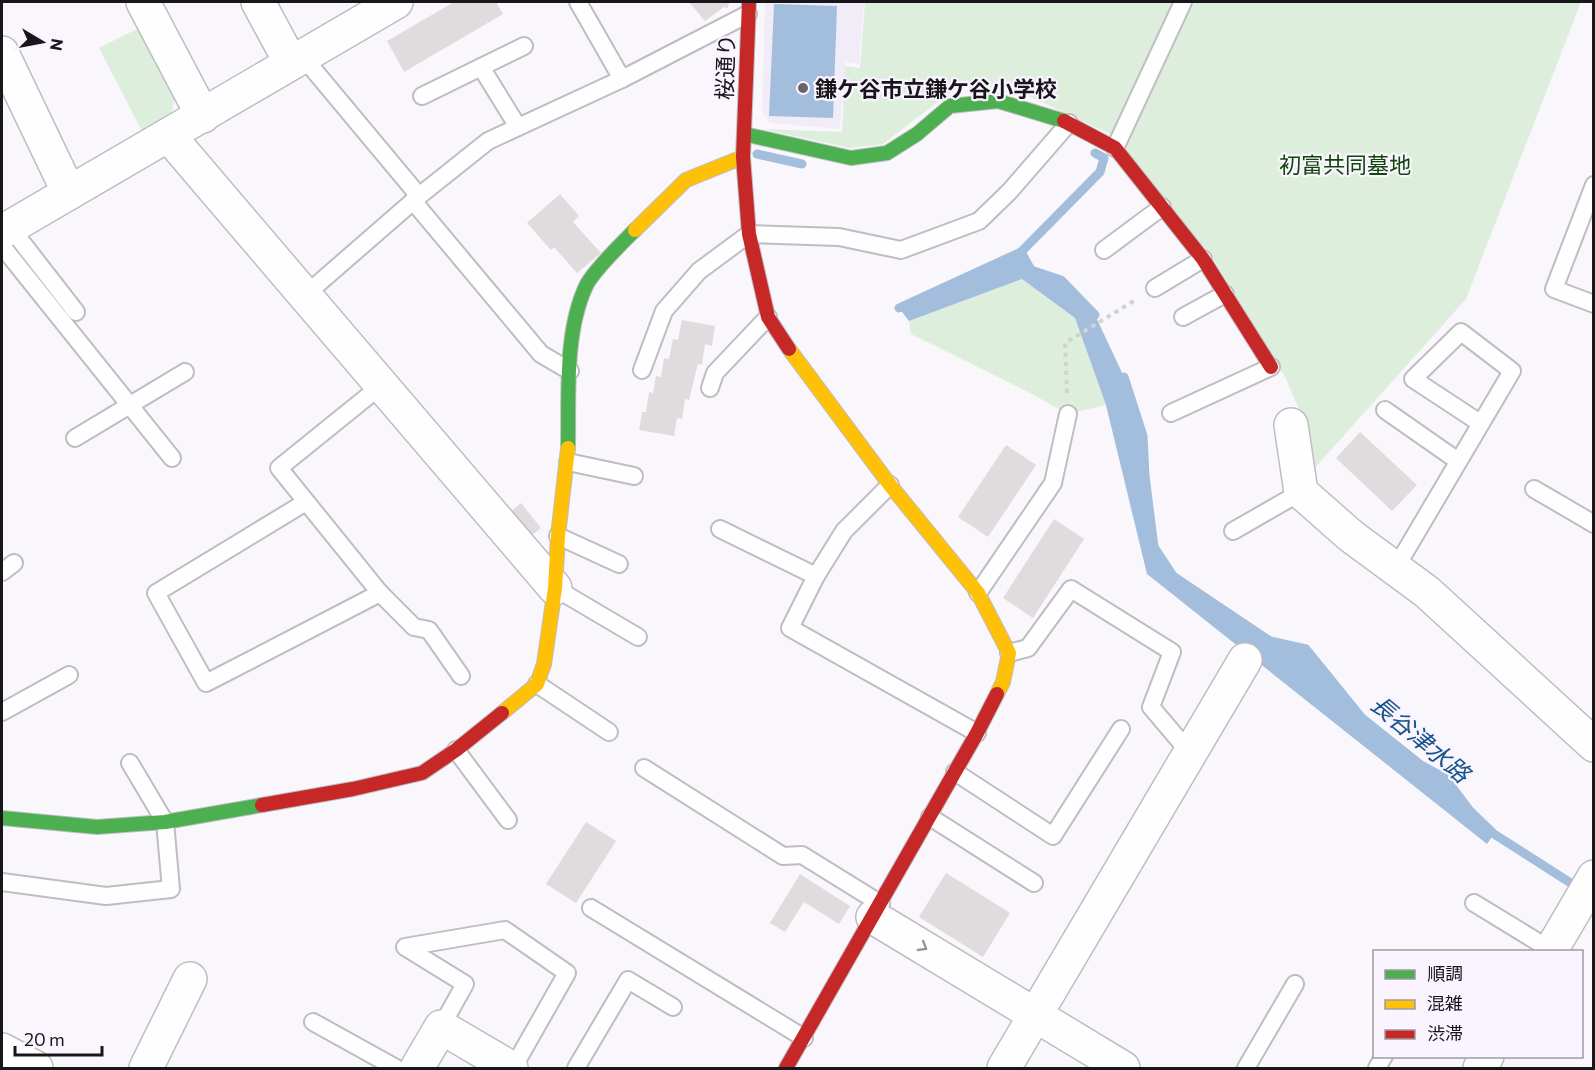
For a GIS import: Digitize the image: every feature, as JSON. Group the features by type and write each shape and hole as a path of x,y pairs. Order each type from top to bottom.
{"street":[{"path":"143,2 203,116"},
{"path":"258,2 297,60"},
{"path":"4,235 69,193 297,60 364,10 396,2"},
{"name":"桜通り","path":"749,8 743,157 749,234 768,317"},
{"path":"2,52 69,193"},
{"path":"744,134 851,158 887,153 917,134 950,106 998,100 1069,123 1115,148 1203,259 1271,367"},
{"path":"169,136 555,588"},
{"path":"2,818 97,827 165,822 353,789 422,773 456,750 537,684 544,664 555,588 558,536 568,462 570,371 574,324 586,285 615,250 686,180 743,157"},
{"path":"768,317 796,360 890,485 978,593 1008,653 1004,682 977,733 786,1068"},
{"path":"1291,424 1301,492 1351,536 1427,592 1593,745"},
{"path":"1004,1068 1245,660"},
{"path":"1551,950 1593,880"},
{"path":"877,910 1106,1064"},
{"path":"146,1068 190,979"},
{"path":"417,1068 441,1027 512,1068"},
{"path":"2,1050 36,1068"}],"lane":[{"path":"578,2 622,79"},
{"path":"1115,148 1183,2"},
{"path":"304,296 416,198 488,141 622,79 749,8"},
{"path":"422,96 524,46"},
{"path":"297,60 416,198 541,354 570,371"},
{"path":"481,67 518,127"},
{"path":"642,370 664,311 699,271 749,234 839,237 902,250 979,221 1009,192 1069,123"},
{"path":"1593,185 1554,289 1593,304"},
{"path":"1104,250 1162,207"},
{"path":"4,235 76,312"},
{"path":"4,235 172,458"},
{"path":"1155,288 1203,259"},
{"path":"1183,317 1225,294"},
{"path":"710,388 715,373 768,317"},
{"path":"1395,569 1512,371 1461,332 1413,379 1480,423"},
{"path":"1170,413 1271,367"},
{"path":"75,438 185,372"},
{"path":"383,384 279,468 380,593 414,627 429,630 461,676"},
{"path":"1385,410 1458,461"},
{"path":"978,593 1053,483 1068,414"},
{"path":"568,462 634,476"},
{"path":"890,485 844,531 816,576 790,628 977,733"},
{"path":"1534,489 1593,524"},
{"path":"1233,531 1301,492"},
{"path":"306,502 156,593 206,683 380,593"},
{"path":"720,529 816,576"},
{"path":"558,536 619,564"},
{"path":"555,588 639,637"},
{"path":"1008,653 1028,648 1071,589 1172,652 1151,707 1190,753"},
{"path":"2,712 69,675"},
{"path":"537,684 609,732"},
{"path":"955,772 1053,836 1121,729"},
{"path":"456,750 508,820"},
{"path":"2,882 106,896 171,889 165,822 130,763"},
{"path":"644,768 783,856 802,855 877,910"},
{"path":"930,817 1034,883"},
{"path":"1474,903 1548,950"},
{"path":"591,908 804,1038"},
{"path":"441,1027 465,984 405,947 505,930 567,973 512,1068"},
{"path":"576,1068 628,980 673,1006"},
{"path":"1246,1068 1295,984"},
{"path":"313,1022 396,1068"}],"path":[{"path":"1068,414 1065,343 1155,288"}],"shaded area":[{"name":"鎌ケ谷市立鎌ケ谷小学校","path":"765,2 864,2 859,64 846,62 840,129 770,123 762,112"}],"green space":[{"name":"初富共同墓地","path":"865,2 1581,2 1466,299 1313,470 1302,416 1285,377 1211,255 1108,133 1009,87 956,88 883,144 850,148 763,129 842,132 845,66 860,68"},
{"path":"141,27 176,94 171,116 142,131 99,48"},
{"path":"1022,279 1075,318 1106,405 1068,414 911,334 909,321"}],"water":[{"name":"鎌ケ谷市立鎌ケ谷小学校","path":"774,4 837,6 833,118 769,116"},
{"path":"1021,252 1032,270 1061,280 1095,315 1124,377 1143,436 1145,476 1154,547 1173,576 1270,641 1306,649 1362,718 1421,765 1445,778 1470,811 1494,834 1487,844 1147,574 1106,405 1075,318 1022,279 909,321 899,308"}],"building":[{"path":"454,2 496,2 503,14 404,72 387,41"},
{"path":"689,2 729,2 728,8 724,7 705,21"},
{"path":"560,194 579,216 573,222 601,253 577,273 554,247 551,250 527,223"},
{"path":"682,320 715,326 712,346 705,344 702,365 698,364 689,400 685,399 682,419 677,418 674,436 639,430 642,412 646,412 649,392 653,393 656,376 661,377 664,358 669,359 673,339 678,340"},
{"path":"1360,432 1417,485 1392,511 1336,458"},
{"path":"1006,445 1036,465 988,537 958,517"},
{"path":"521,503 541,528 527,539 508,514"},
{"path":"1054,519 1084,539 1033,618 1003,598"},
{"path":"586,822 616,841 576,903 546,884"},
{"path":"946,873 1010,913 983,957 919,917"},
{"path":"800,874 850,906 839,924 804,902 785,932 770,923"}],"waterway":[{"name":"長谷津水路","path":"1095,153 1104,158 1100,172 1021,252 1031,270 1061,280 1095,315"},
{"name":"長谷津水路","path":"757,154 802,164"},
{"path":"899,308 1021,252"},
{"name":"長谷津水路","path":"1124,377 1143,436 1145,476 1154,547 1173,576 1270,641 1306,649 1362,718 1421,765 1445,778 1470,811 1494,834 1580,889"}],"traffic: fast":[{"path":"744,134 851,158 887,153 917,134 950,106 998,101 1064,121"},
{"path":"568,448 569,366 579,304 586,286 595,273 635,230"},
{"path":"2,818 97,827 165,822 262,805"}],"traffic: slow":[{"path":"635,230 686,180 743,157"},
{"path":"789,349 890,485 978,593 1009,653 1003,682 997,694"},
{"path":"502,713 537,684 544,664 555,588 558,536 568,448"}],"traffic: jam":[{"path":"749,2 743,157 749,234 768,317 789,349"},
{"path":"1064,121 1115,148 1203,259 1271,367"},
{"path":"786,1068 997,694"},
{"path":"262,805 353,789 422,773 456,750 502,713"}],"place":[{"name":"鎌ケ谷市立鎌ケ谷小学校","path":"803,88"}]}
